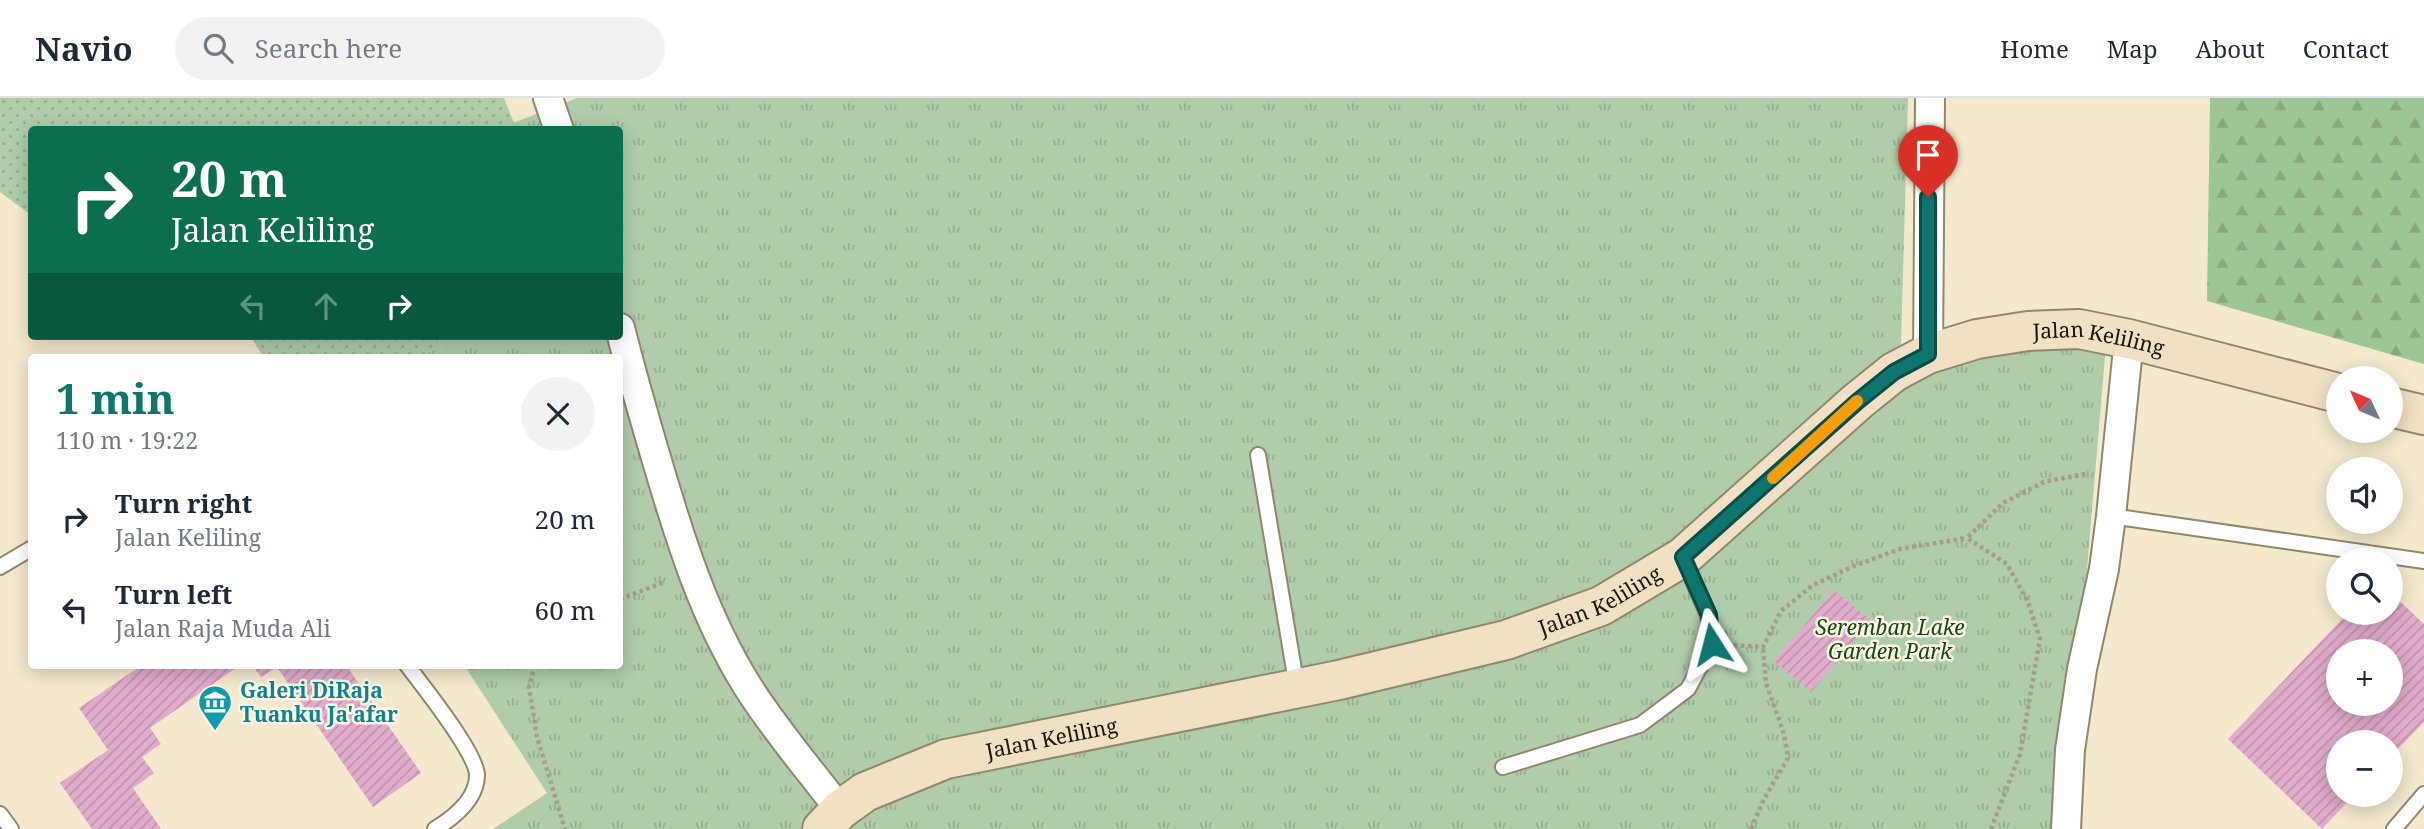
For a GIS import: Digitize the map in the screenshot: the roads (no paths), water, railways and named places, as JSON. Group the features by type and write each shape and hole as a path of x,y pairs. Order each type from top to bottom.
{"street":[{"path":"548,98 558,126"},
{"path":"1928,354 1930,98"},
{"name":"Jalan Keliling","path":"623,339 673,517 713,622 747,686 784,737 831,819 865,792 946,759 1297,689 1506,640 1601,606 1683,557 1894,372 1928,354 1978,339 2028,331 2080,329 2326,390"},
{"path":"2066,829 2072,737 2082,669 2104,569 2129,339"},
{"path":"2403,410 2424,415"}],"lane":[{"path":"1258,455 1297,689"},
{"path":"2111,516 2424,561"},
{"path":"0,567 28,550"},
{"path":"1503,767 1640,725 1688,689 1712,644 1709,615 1683,557"},
{"path":"410,669 447,718 477,774 471,796 452,818 435,829"},
{"path":"2395,829 2424,794"},
{"path":"0,814 11,829"}],"place":[{"name":"Galeri DiRaja Tuanku Ja'afar","path":"215,732"}],"park label":[{"name":"Seremban Lake Garden Park","path":"1890,639"}]}
